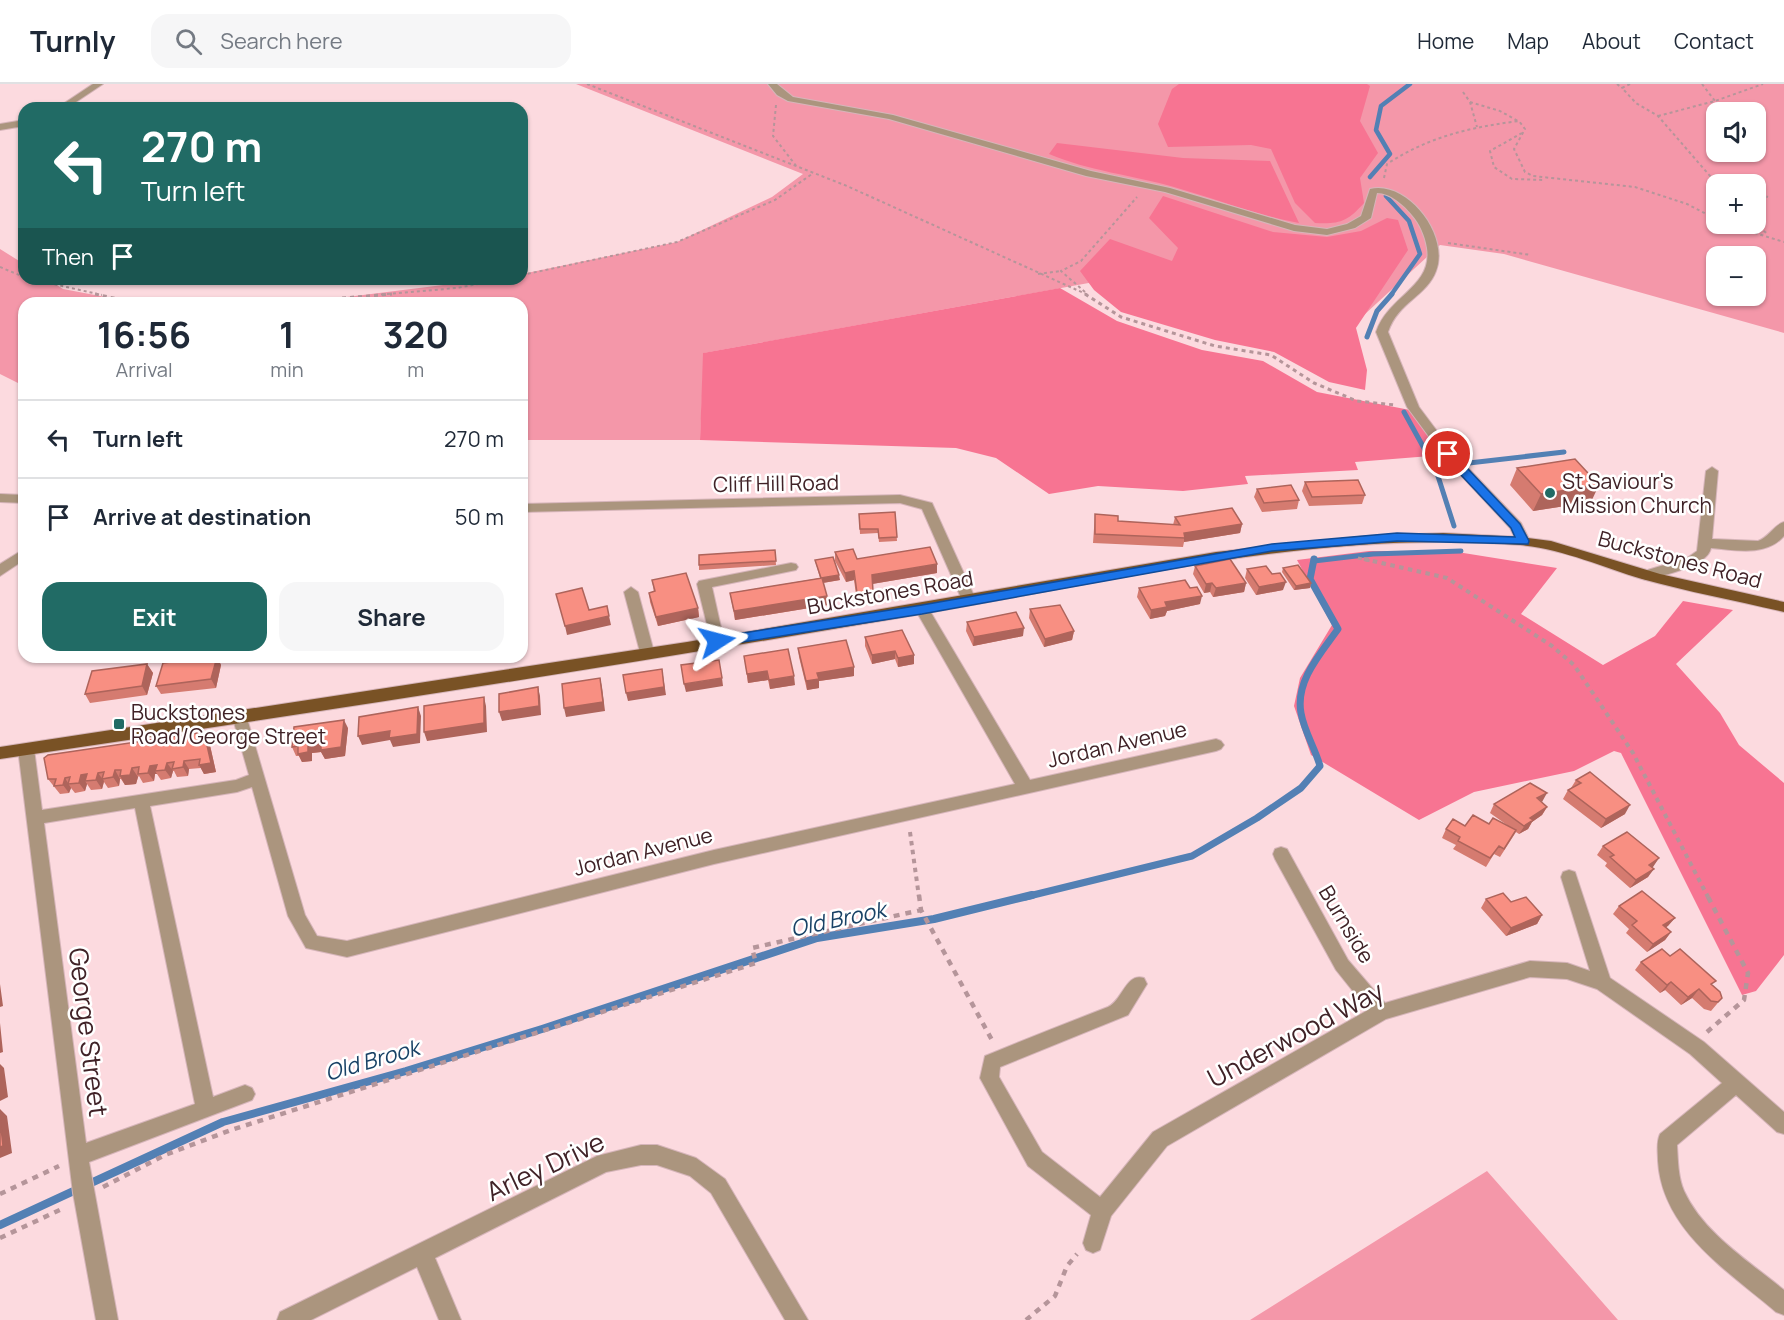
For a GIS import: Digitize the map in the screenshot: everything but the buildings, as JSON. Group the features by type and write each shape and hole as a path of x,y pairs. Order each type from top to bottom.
{"main road":[{"name":"Buckstones Road","path":"0,753 241,718 922,609 1272,548 1324,542 1397,537 1523,541 1571,551 1646,575 1784,607"}],"street":[{"path":"71,102 99,84"},
{"path":"772,84 780,93 791,99 890,117 1089,174 1167,190 1294,228 1327,232 1351,226 1366,218 1373,191 1382,188 1414,209 1429,236 1434,251 1431,275 1384,320 1382,332 1413,407 1464,472 1516,526 1523,541"},
{"path":"0,127 18,124"},
{"path":"1646,575 1698,558 1703,553 1712,471"},
{"path":"0,498 18,499"},
{"name":"Cliff Hill Road","path":"528,508 900,499 927,506 969,600"},
{"path":"1705,543 1760,546 1776,538 1784,526"},
{"path":"0,571 18,558"},
{"path":"717,641 704,585 791,567"},
{"path":"631,592 647,652"},
{"path":"922,609 1026,788"},
{"name":"Jordan Avenue","path":"241,718 297,915 312,943 347,948 714,857 1216,745"},
{"name":"George Street","path":"26,749 84,1196 107,1320"},
{"path":"34,818 237,786 258,778"},
{"path":"141,800 206,1109"},
{"name":"Burnside","path":"1281,854 1342,964 1381,1012"},
{"path":"1569,877 1602,984"},
{"name":"Underwood Way","path":"1093,1243 1102,1211 1160,1139 1381,1012 1530,969 1567,971 1602,984 1697,1048 1784,1125"},
{"path":"1102,1211 1035,1159 989,1078 992,1062 1122,1009 1138,984"},
{"path":"1735,1084 1667,1142 1670,1180 1685,1215 1706,1237 1784,1304"},
{"path":"79,1160 245,1094"},
{"name":"Arley Drive","path":"288,1320 604,1163 641,1155 657,1155 696,1168 718,1186 797,1320"},
{"path":"423,1254 450,1320"}],"path":[{"path":"587,84 847,186 1088,295"},
{"path":"1617,84 1636,103 1658,116 1708,174"},
{"path":"1622,88 1630,84"},
{"path":"1702,84 1715,101"},
{"path":"1658,116 1715,101 1762,84"},
{"path":"1463,92 1470,102 1476,126"},
{"path":"780,93 775,108 773,136 797,168"},
{"path":"1470,102 1500,111 1519,121 1525,129 1514,148 1525,172 1549,180"},
{"path":"1382,188 1387,164 1408,148 1438,136 1476,126 1519,121"},
{"path":"1522,133 1495,146 1490,151 1494,168 1512,179 1635,187 1687,204 1706,214"},
{"path":"528,274 677,242 775,200 812,174"},
{"path":"1038,274 1061,271 1081,261 1141,193 1167,190"},
{"path":"1766,233 1773,238"},
{"path":"1760,234 1784,242"},
{"path":"1446,243 1531,255"},
{"path":"0,267 18,274"},
{"path":"1061,271 1088,295 1121,317 1215,346 1271,355 1314,383 1358,401 1413,407"},
{"path":"50,285 105,297"},
{"path":"354,297 473,285"},
{"path":"1355,558 1447,578 1552,646 1575,665 1632,753 1748,973 1744,1000 1703,1035 1697,1048"},
{"path":"907,813 921,910 993,1043 992,1062"},
{"path":"0,1238 131,1170 204,1139 483,1053 756,963 752,948 921,910"},
{"path":"0,1194 79,1160"},
{"path":"1026,1320 1046,1306 1057,1292 1069,1259 1093,1243"}],"shaded area":[{"path":"576,84 1784,84 1784,333 1504,254 1440,245 1364,315 1116,278 704,353 700,440 528,440 528,297 347,297 443,285 528,285 528,273 677,242 772,197 803,174"},
{"path":"1179,84 1367,84 1370,86 1360,121 1378,153 1360,178 1364,203 1348,218 1331,223 1315,223 1295,203 1271,149 1251,145 1168,147 1158,124 1172,89"},
{"path":"1057,143 1183,158 1270,161 1299,223 1174,187 1064,160 1049,154"},
{"path":"1163,196 1273,232 1327,237 1361,231 1387,218 1398,220 1408,250 1356,328 1367,370 1365,390 1329,382 1274,352 1215,340 1121,312 1094,290 1080,271 1110,239 1172,261 1178,248 1149,218"},
{"path":"0,249 18,260 18,285 57,285 63,289 105,297 18,297 18,383 0,374"},
{"path":"1060,288 1117,321 1202,350 1263,361 1317,392 1410,410 1443,455 1355,462 1358,470 1245,476 1248,484 1183,491 1098,486 1049,494 996,458 956,448 700,440 703,353"},
{"path":"1369,551 1451,551 1557,568 1521,614 1603,665 1655,636 1683,601 1733,610 1676,664 1720,713 1739,745 1784,783 1784,955 1756,991 1742,995 1621,753 1614,751 1574,771 1474,792 1419,820 1311,755 1294,706 1300,678 1332,625 1297,560"},
{"path":"1487,1171 1618,1320 1250,1320"}],"waterway":[{"name":"Old Brook","path":"1370,177 1390,154 1376,130 1381,106 1410,84"},
{"name":"Old Brook","path":"1386,196 1409,221 1420,254 1391,295"},
{"name":"Old Brook","path":"1367,337 1377,311 1392,294"},
{"name":"Old Brook","path":"1404,412 1436,470"},
{"path":"1436,470 1469,463 1564,452"},
{"name":"Old Brook","path":"1436,470 1454,526"},
{"name":"Old Brook","path":"1314,561 1373,554 1461,551"},
{"name":"Old Brook","path":"1025,897 1192,856 1257,818 1301,788 1320,766 1302,720 1300,701 1311,668 1338,629 1310,579 1314,559"},
{"name":"Old Brook","path":"0,1225 223,1122 406,1071 542,1029 817,938 934,919 1032,895"}],"place":[{"name":"St Saviour's Mission Church","path":"1550,493"},
{"name":"Buckstones Road/George Street","path":"119,724"}],"route":[{"path":"717,641 922,609 1272,548 1397,537 1523,541 1516,526 1448,454"}]}
